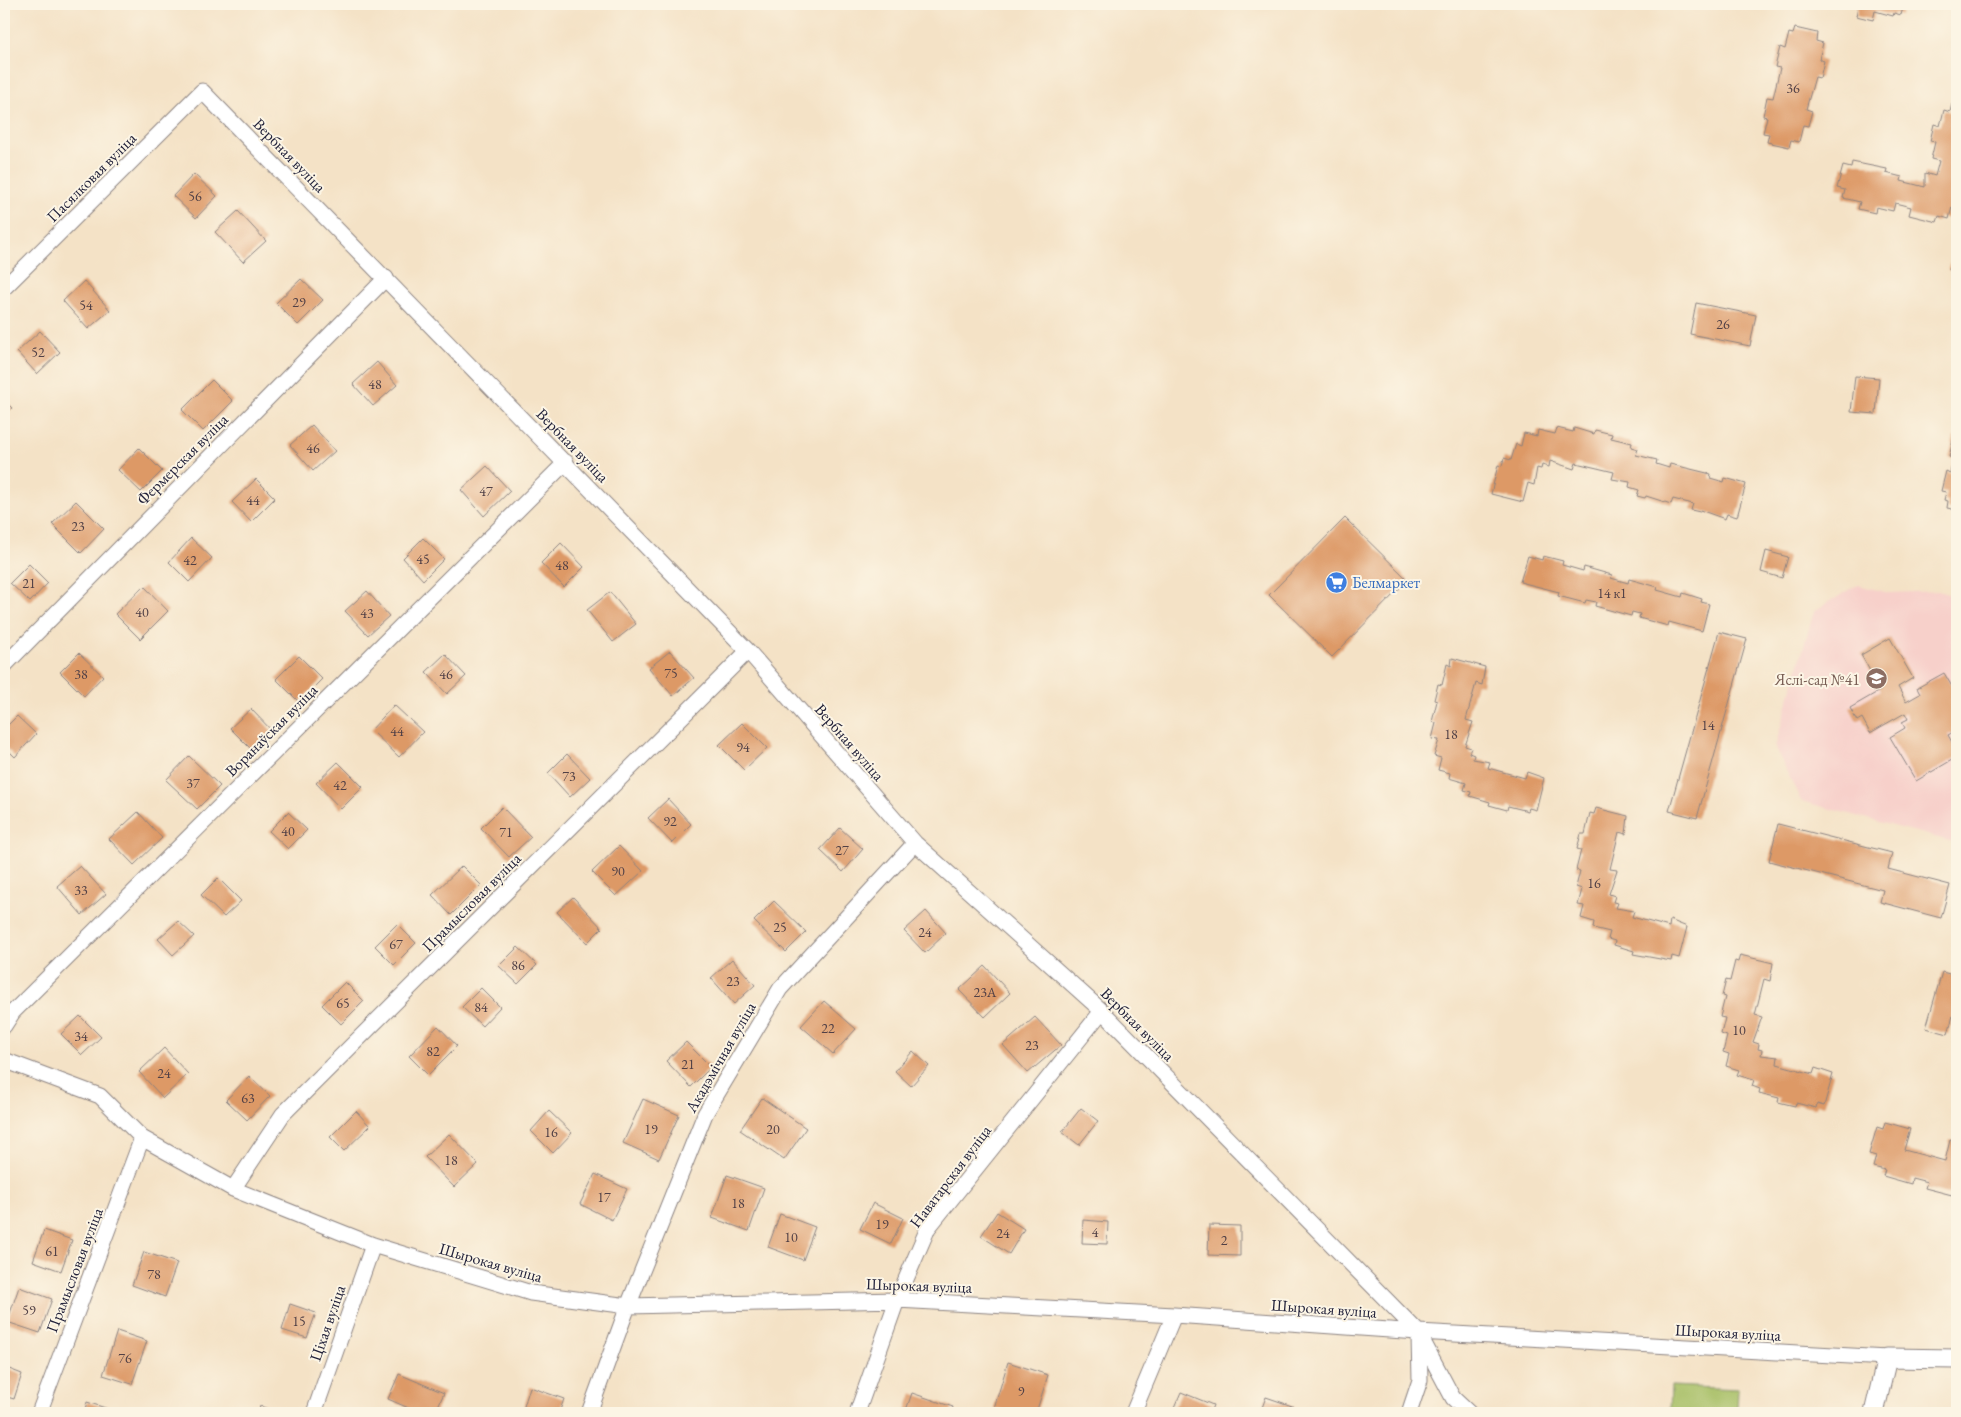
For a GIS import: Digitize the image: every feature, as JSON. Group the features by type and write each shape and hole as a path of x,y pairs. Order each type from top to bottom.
{"street":[{"name":"Вербная вуліца","path":"202,91 566,462 748,651 915,843 1102,1011 1418,1332 1453,1398 1469,1413"},
{"name":"Пасялковая вуліца","path":"4,288 202,91"},
{"name":"Фермерская вуліца","path":"4,666 386,278"},
{"name":"Воранаўская вуліца","path":"4,1026 13,1012 566,462"},
{"name":"Прамысловая вуліца","path":"233,1189 283,1114 748,651"},
{"name":"Акадэмічная вуліца","path":"589,1413 628,1306 704,1114 780,989 915,843"},
{"name":"Наватарская вуліца","path":"857,1413 897,1300 928,1228 1102,1011"},
{"name":"Шырокая вуліца","path":"4,1060 100,1096 142,1138 233,1189 373,1245 531,1293 628,1306 897,1300 1887,1358"},
{"name":"Прамысловая вуліца","path":"39,1413 142,1138"},
{"name":"Ціхая вуліца","path":"314,1413 373,1245"},
{"path":"1133,1413 1174,1315"},
{"path":"1409,1413 1420,1380 1418,1332"},
{"path":"1874,1413 1887,1358 1957,1359"}],"shaded area":[{"name":"Яслі-сад №41","path":"1858,585 1889,593 1938,591 1957,597 1957,843 1801,801 1775,747 1814,611"}],"green space":[{"path":"1671,1386 1738,1389 1737,1413 1670,1413"}],"building":[{"path":"1850,4 1904,4 1901,15 1894,13 1893,16 1875,11 1873,20 1856,16 1858,6"},
{"path":"1795,28 1817,33 1816,41 1823,43 1819,59 1824,61 1820,78 1815,77 1806,109 1812,111 1808,126 1803,125 1799,142 1791,140 1789,147 1767,142 1769,134 1763,133 1767,117 1763,116 1767,97 1773,98 1780,68 1775,67 1780,47 1785,49 1789,33 1793,34"},
{"path":"1952,104 1957,105 1957,208 1952,207 1949,219 1939,216 1937,222 1909,215 1911,207 1895,203 1893,211 1876,207 1875,213 1858,209 1860,202 1843,198 1845,190 1837,188 1843,166 1851,168 1852,162 1887,169 1886,173 1902,177 1901,181 1925,187 1925,173 1935,176 1939,161 1931,159 1935,142 1930,141 1934,124 1940,126 1944,110 1950,112"},
{"path":"194,174 217,196 196,218 173,196"},
{"path":"238,211 266,241 243,262 215,232"},
{"path":"1954,251 1957,252 1957,272 1949,270"},
{"path":"301,279 323,300 298,325 276,303"},
{"path":"84,281 110,310 88,329 63,301"},
{"path":"1696,303 1756,315 1750,346 1690,334"},
{"path":"40,331 60,352 37,374 17,352"},
{"path":"377,362 397,385 373,406 353,384"},
{"path":"1855,376 1879,378 1876,414 1851,412"},
{"path":"212,380 233,401 203,431 182,410"},
{"path":"4,400 12,408 4,416"},
{"path":"312,425 335,451 313,471 290,445"},
{"path":"1557,428 1573,432 1574,428 1594,434 1595,430 1612,434 1611,438 1632,443 1631,447 1638,449 1636,455 1657,460 1656,464 1669,468 1670,464 1711,474 1710,478 1724,482 1725,478 1746,484 1737,517 1727,514 1725,519 1700,510 1700,512 1691,510 1693,504 1673,499 1671,504 1646,496 1645,498 1637,496 1639,490 1629,487 1630,482 1612,479 1614,472 1576,463 1574,469 1550,461 1549,467 1542,465 1541,469 1537,468 1534,485 1528,483 1523,502 1491,494 1498,465 1502,466 1504,458 1511,460 1516,444 1521,446 1524,433 1537,436 1538,430 1555,434"},
{"path":"1954,437 1957,438 1957,510 1947,508 1948,501 1944,500 1946,492 1941,491 1946,471 1950,473 1954,458 1949,457"},
{"path":"139,448 162,471 141,492 118,470"},
{"path":"487,466 510,491 484,516 461,490"},
{"path":"256,479 275,498 251,522 232,502"},
{"path":"76,501 104,529 81,553 52,524"},
{"path":"1345,518 1408,580 1332,657 1269,595"},
{"path":"191,538 212,558 189,582 169,562"},
{"path":"423,538 444,559 423,580 403,558"},
{"path":"561,543 584,567 564,587 541,563"},
{"path":"1766,551 1788,557 1782,578 1761,572"},
{"path":"1528,556 1542,560 1543,556 1563,561 1562,565 1583,571 1584,567 1612,575 1611,578 1628,583 1629,579 1658,587 1657,590 1682,597 1683,593 1702,599 1701,602 1709,604 1702,631 1669,622 1668,626 1639,618 1640,614 1632,612 1631,616 1595,606 1596,602 1586,600 1585,603 1558,596 1559,592 1520,582"},
{"path":"29,564 48,583 30,602 10,583"},
{"path":"144,586 168,611 140,639 115,614"},
{"path":"367,591 389,616 368,635 345,611"},
{"path":"610,592 636,624 613,642 587,610"},
{"path":"1719,632 1747,639 1697,818 1669,811"},
{"path":"1890,638 1913,678 1898,687 1906,702 1920,694 1917,688 1944,673 1957,695 1955,704 1957,707 1957,730 1948,735 1957,751 1957,757 1916,781 1890,737 1905,728 1902,722 1908,719 1905,713 1870,733 1862,718 1857,721 1850,708 1881,690 1861,655"},
{"path":"670,651 694,678 673,696 649,668"},
{"path":"79,653 103,676 84,696 60,672"},
{"path":"445,654 466,676 447,694 426,672"},
{"path":"299,656 322,679 299,702 276,679"},
{"path":"1452,658 1485,667 1482,685 1476,683 1466,720 1473,722 1465,746 1471,748 1469,753 1474,755 1473,759 1490,762 1488,768 1525,778 1527,772 1544,778 1536,810 1529,808 1528,811 1508,806 1507,810 1489,805 1490,802 1470,796 1471,792 1464,790 1466,783 1449,778 1450,773 1438,770 1441,758 1434,756 1439,740 1432,739 1436,723 1432,722 1437,701 1434,700 1438,684 1442,685 1447,664 1451,666"},
{"path":"394,705 423,732 399,757 371,730"},
{"path":"251,709 274,733 254,752 230,728"},
{"path":"17,716 36,734 15,757 4,746 4,729"},
{"path":"742,723 767,748 744,770 719,745"},
{"path":"567,754 590,778 570,797 548,773"},
{"path":"189,756 220,786 197,809 166,780"},
{"path":"338,762 363,787 341,809 316,783"},
{"path":"668,799 691,824 672,843 648,818"},
{"path":"502,807 531,837 509,857 481,828"},
{"path":"1596,808 1628,816 1626,834 1619,832 1610,869 1617,870 1609,894 1615,896 1613,902 1618,903 1616,908 1634,911 1632,917 1669,927 1670,920 1687,927 1679,958 1672,956 1671,961 1633,954 1634,951 1614,945 1615,941 1608,939 1610,932 1593,928 1594,922 1581,918 1584,906 1578,905 1582,889 1576,887 1580,871 1576,870 1581,850 1577,849 1581,834 1585,834 1590,813 1594,814"},
{"path":"138,812 162,838 134,865 109,839"},
{"path":"288,812 307,830 288,849 269,831"},
{"path":"1778,824 1892,853 1888,869 1950,885 1941,918 1880,902 1883,890 1769,861"},
{"path":"840,828 863,849 843,872 820,850"},
{"path":"619,846 643,871 616,896 592,872"},
{"path":"80,866 106,894 82,915 57,886"},
{"path":"462,866 481,885 451,915 432,895"},
{"path":"218,878 241,901 224,917 201,895"},
{"path":"573,897 602,928 587,943 557,912"},
{"path":"774,901 806,932 786,952 754,921"},
{"path":"926,911 946,933 925,953 904,931"},
{"path":"178,921 194,936 173,955 158,939"},
{"path":"397,924 416,943 394,965 375,946"},
{"path":"518,947 537,965 518,984 499,966"},
{"path":"1740,955 1773,963 1770,981 1764,979 1755,1015 1762,1017 1753,1042 1759,1044 1758,1049 1762,1050 1761,1055 1778,1057 1777,1064 1813,1074 1815,1068 1833,1074 1824,1106 1817,1104 1816,1108 1796,1103 1795,1106 1778,1102 1779,1098 1759,1093 1760,1089 1752,1086 1754,1080 1737,1075 1739,1070 1726,1066 1729,1054 1723,1052 1727,1036 1721,1034 1725,1018 1720,1017 1725,997 1722,996 1726,980 1730,981 1735,961 1738,962"},
{"path":"732,959 755,985 734,1004 711,978"},
{"path":"985,966 1010,993 985,1017 959,990"},
{"path":"1942,972 1957,976 1957,1001 1948,1034 1926,1028"},
{"path":"345,982 364,1001 341,1024 322,1005"},
{"path":"481,988 500,1007 482,1026 462,1007"},
{"path":"824,1001 856,1029 833,1054 801,1026"},
{"path":"80,1016 101,1037 82,1055 61,1034"},
{"path":"1035,1017 1061,1045 1028,1073 1003,1045"},
{"path":"438,1026 457,1046 428,1075 409,1056"},
{"path":"686,1042 711,1067 691,1087 666,1061"},
{"path":"164,1048 188,1074 163,1098 139,1072"},
{"path":"913,1051 929,1066 911,1086 895,1071"},
{"path":"249,1076 270,1096 247,1120 226,1100"},
{"path":"762,1098 806,1128 784,1160 740,1130"},
{"path":"643,1099 679,1115 659,1159 623,1143"},
{"path":"1081,1108 1098,1121 1079,1145 1062,1132"},
{"path":"356,1111 370,1126 344,1151 330,1137"},
{"path":"549,1111 572,1133 553,1153 531,1131"},
{"path":"1885,1122 1910,1129 1904,1150 1945,1161 1950,1140 1957,1142 1957,1189 1954,1188 1952,1195 1925,1188 1927,1182 1912,1178 1911,1184 1883,1176 1885,1170 1873,1167 1876,1156 1869,1154 1877,1127 1883,1129"},
{"path":"449,1134 478,1164 454,1187 425,1157"},
{"path":"595,1174 627,1189 612,1220 580,1204"},
{"path":"727,1175 764,1188 749,1231 712,1218"},
{"path":"873,1203 903,1218 891,1244 860,1229"},
{"path":"997,1212 1024,1229 1009,1254 981,1236"},
{"path":"780,1214 815,1227 803,1260 768,1247"},
{"path":"1083,1220 1108,1222 1107,1244 1082,1243"},
{"path":"1209,1225 1240,1226 1240,1256 1208,1255"},
{"path":"44,1230 72,1240 61,1271 33,1261"},
{"path":"144,1252 177,1263 165,1297 132,1285"},
{"path":"19,1287 52,1299 40,1333 7,1322"},
{"path":"290,1304 316,1313 307,1338 282,1330"},
{"path":"117,1331 147,1341 132,1384 103,1375"},
{"path":"1008,1362 1048,1375 1036,1413 1010,1413 994,1408"},
{"path":"4,1367 22,1374 14,1399 4,1396"},
{"path":"399,1374 444,1393 435,1413 420,1413 388,1399"},
{"path":"530,1387 564,1399 559,1413 522,1413"},
{"path":"1181,1392 1213,1405 1210,1413 1172,1413"},
{"path":"912,1393 953,1407 951,1413 905,1413"},
{"path":"1266,1397 1295,1407 1292,1413 1260,1413"},
{"path":"87,1402 121,1413 84,1413"},
{"path":"260,1406 280,1413 258,1413"},
{"path":"1344,1409 1355,1413 1342,1413"}],"place":[{"name":"Белмаркет","path":"1336,582"},
{"name":"Яслі-сад №41","path":"1876,679"}]}
